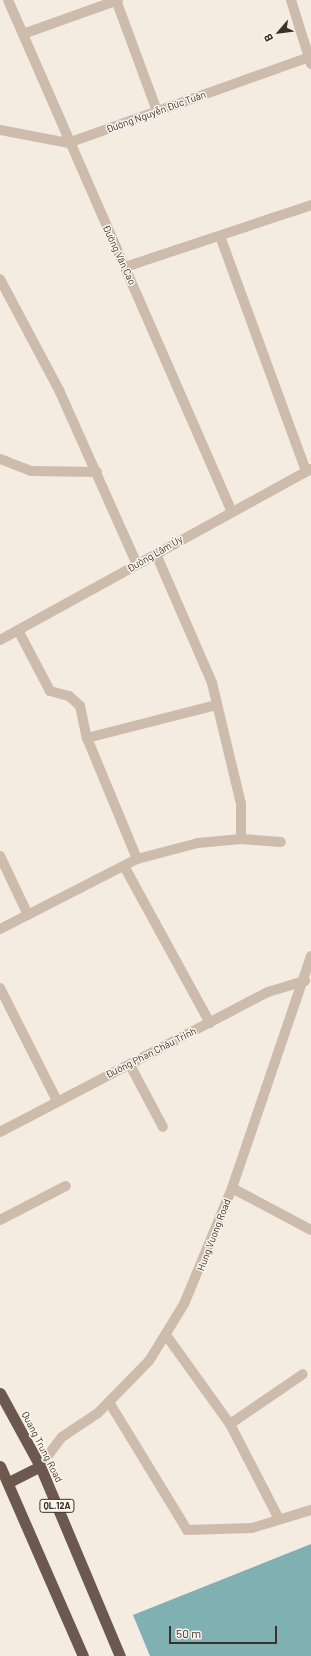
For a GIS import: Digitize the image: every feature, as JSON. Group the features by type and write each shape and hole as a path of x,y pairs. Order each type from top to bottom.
{"highway":[{"name":"Quang Trung Road","path":"0,1393 40,1466 120,1656"},
{"path":"0,1466 5,1484 83,1656"},
{"path":"5,1484 40,1466"}],"street":[{"name":"Đường Văn Cao","path":"8,0 68,143 125,267 231,510"},
{"path":"23,34 117,0 157,111"},
{"path":"290,0 310,59"},
{"name":"Đường Nguyễn Đức Tuân","path":"68,143 310,59"},
{"path":"0,130 68,143"},
{"path":"125,267 311,205"},
{"path":"220,236 308,470"},
{"path":"0,280 59,390 137,564"},
{"path":"0,459 31,471 97,472"},
{"name":"Đường Lâm Úy","path":"0,640 156,554 231,510 308,470"},
{"path":"156,554 212,683 216,706 241,804 241,839"},
{"path":"18,630 50,690 69,696 80,706 87,738 137,860"},
{"path":"87,738 216,706"},
{"path":"0,929 137,860 198,843 241,839 281,842"},
{"path":"0,856 28,915"},
{"path":"124,866 210,1023"},
{"name":"Hung Vuong Road","path":"40,1466 62,1437 109,1402 149,1361 166,1335 195,1284 232,1188 305,981 311,956"},
{"name":"Đường Phan Châu Trinh","path":"0,1132 268,992 305,981"},
{"path":"0,988 57,1101"},
{"path":"130,1065 163,1127"},
{"path":"0,1220 66,1186"},
{"path":"232,1188 311,1230"},
{"path":"166,1335 230,1424 279,1519"},
{"path":"230,1424 303,1374"},
{"path":"109,1402 187,1530 252,1528 311,1510"}],"water":[{"path":"311,1544 311,1656 150,1656 133,1615"}]}
